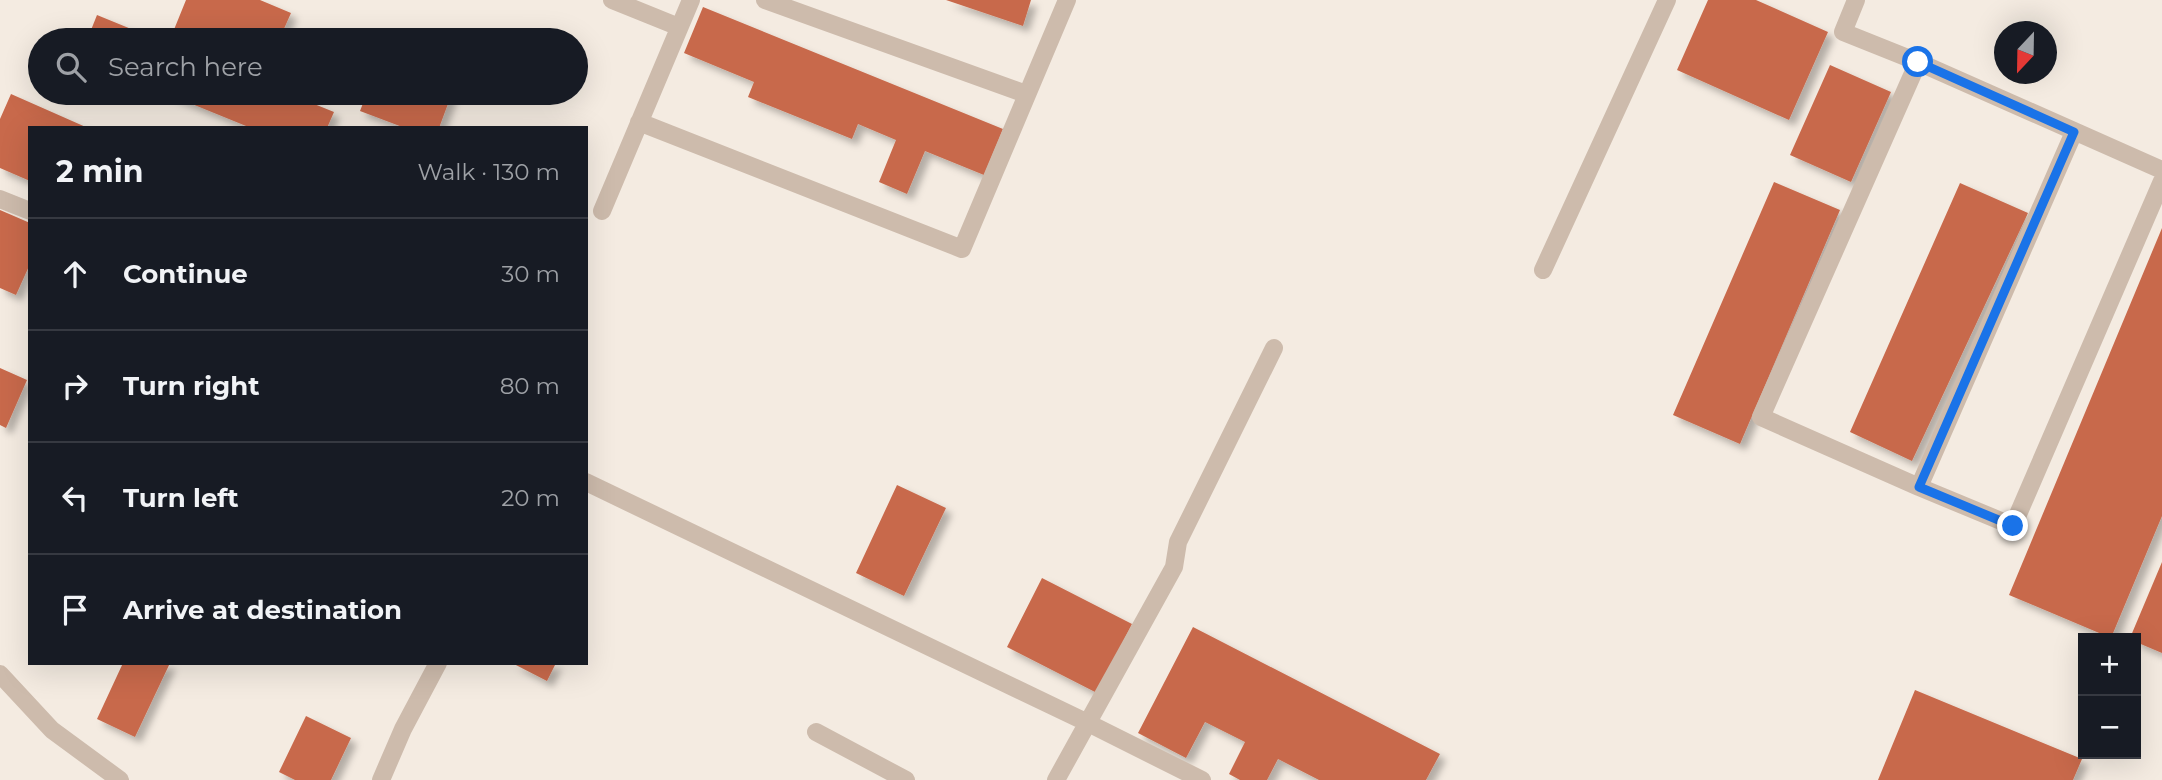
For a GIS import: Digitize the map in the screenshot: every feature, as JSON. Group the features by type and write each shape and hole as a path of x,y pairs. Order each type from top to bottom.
{"street":[{"path":"612,0 680,27"},
{"path":"602,211 691,0"},
{"path":"765,0 1026,94"},
{"path":"639,122 962,249 1067,0"},
{"path":"1543,270 1667,0"},
{"path":"1856,0 1843,32 1918,62 2162,170"},
{"path":"1918,62 1761,417 2013,526 2162,181"},
{"path":"1919,487 2074,132"},
{"path":"0,199 28,210"},
{"path":"1056,780 1174,567 1178,542 1274,348"},
{"path":"588,483 1202,780"},
{"path":"381,780 437,665"},
{"path":"0,674 52,730 120,780"},
{"path":"816,732 906,780"}],"building":[{"path":"186,0 260,0 291,13 284,28 175,28"},
{"path":"946,0 1031,0 1023,26"},
{"path":"1708,0 1756,0 1828,32 1789,120 1677,70"},
{"path":"703,7 1003,129 984,175 925,151 907,194 879,182 896,140 858,124 852,139 748,97 754,82 684,53"},
{"path":"97,15 129,28 92,28"},
{"path":"1830,65 1891,92 1851,182 1790,155"},
{"path":"11,94 28,102 28,105 36,105 83,126 28,126 28,180 0,168 0,119"},
{"path":"194,105 317,105 334,112 328,126 246,126"},
{"path":"362,105 448,105 440,126 400,126 360,111"},
{"path":"1774,182 1840,210 1740,444 1673,415"},
{"path":"1960,183 2028,213 1912,461 1850,432"},
{"path":"0,210 28,222 28,268 16,295 0,288"},
{"path":"2162,228 2162,516 2113,633 2099,633 2009,595"},
{"path":"0,368 27,380 6,428 0,425"},
{"path":"897,485 946,508 904,596 856,573"},
{"path":"2162,562 2162,653 2141,644 2141,633 2132,633"},
{"path":"1042,578 1132,624 1097,693 1007,647"},
{"path":"1193,627 1440,754 1426,780 1319,780 1278,759 1267,780 1240,780 1229,774 1245,742 1205,722 1186,758 1138,733"},
{"path":"122,665 169,665 135,737 97,719"},
{"path":"516,665 555,665 547,681"},
{"path":"1915,690 2082,759 2073,780 1878,780"},
{"path":"306,716 351,738 331,780 295,780 279,772"}],"route":[{"path":"1918,62 2074,132 1919,487 2013,526"}]}
